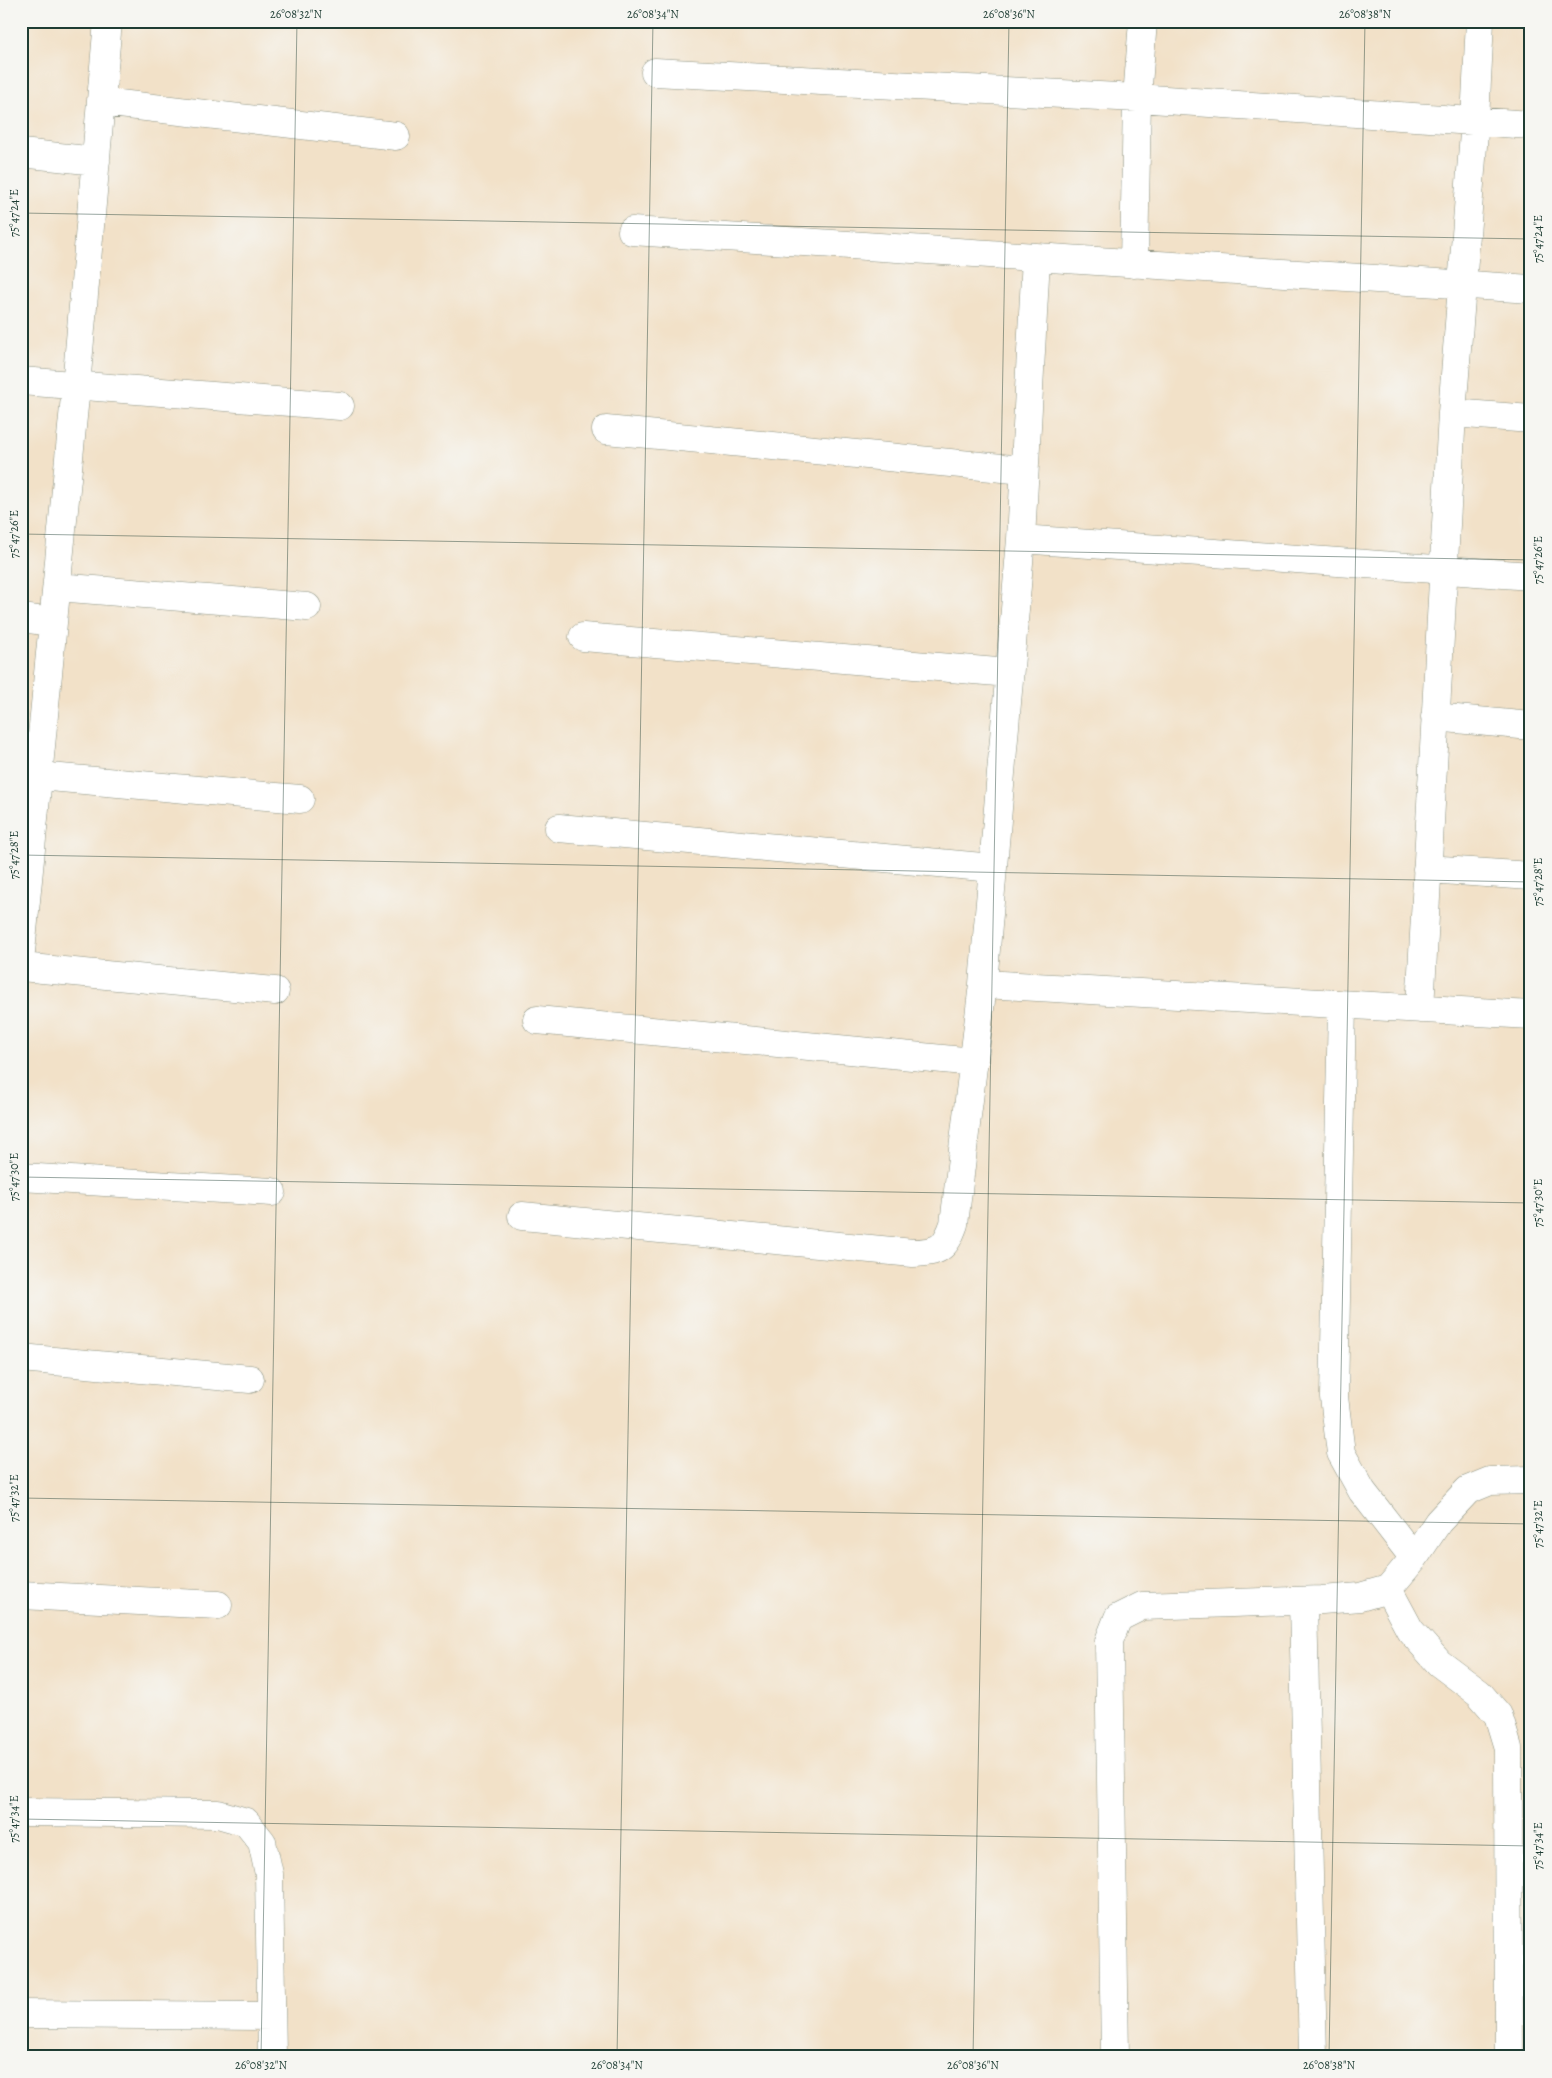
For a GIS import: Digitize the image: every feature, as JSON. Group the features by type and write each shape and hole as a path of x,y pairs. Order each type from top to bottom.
{"street":[{"path":"21,952 28,828 38,776 57,587 108,21"},
{"path":"1134,264 1137,98 1143,21"},
{"path":"1420,1009 1452,414 1480,21"},
{"path":"655,72 1137,98 1531,125"},
{"path":"102,102 396,136"},
{"path":"21,153 96,161"},
{"path":"632,231 1531,289"},
{"path":"522,1216 913,1253 934,1252 948,1242 954,1224 983,984 1020,539 1036,258"},
{"path":"21,381 340,406"},
{"path":"1452,414 1531,419"},
{"path":"606,430 1024,470"},
{"path":"1020,539 1531,576"},
{"path":"57,587 307,607"},
{"path":"21,618 53,622"},
{"path":"583,637 1009,673"},
{"path":"1435,717 1531,726"},
{"path":"38,776 300,799"},
{"path":"559,828 993,868"},
{"path":"1427,869 1531,876"},
{"path":"21,967 275,991"},
{"path":"983,984 1531,1015"},
{"path":"1342,1005 1335,1406 1341,1453 1362,1491 1414,1558"},
{"path":"537,1020 974,1062"},
{"path":"21,1177 272,1192"},
{"path":"21,1358 250,1379"},
{"path":"1115,2057 1109,1641 1118,1618 1142,1606 1303,1601 1360,1597 1388,1589 1414,1558 1438,1522 1468,1490 1490,1481 1531,1480"},
{"path":"1388,1589 1410,1630 1439,1663 1479,1693 1498,1715 1508,1748 1509,2057"},
{"path":"21,1595 218,1605"},
{"path":"1303,1601 1313,2057"},
{"path":"21,1812 218,1814 246,1822 262,1842 269,1874 272,2057"},
{"path":"21,2014 271,2016"}]}
